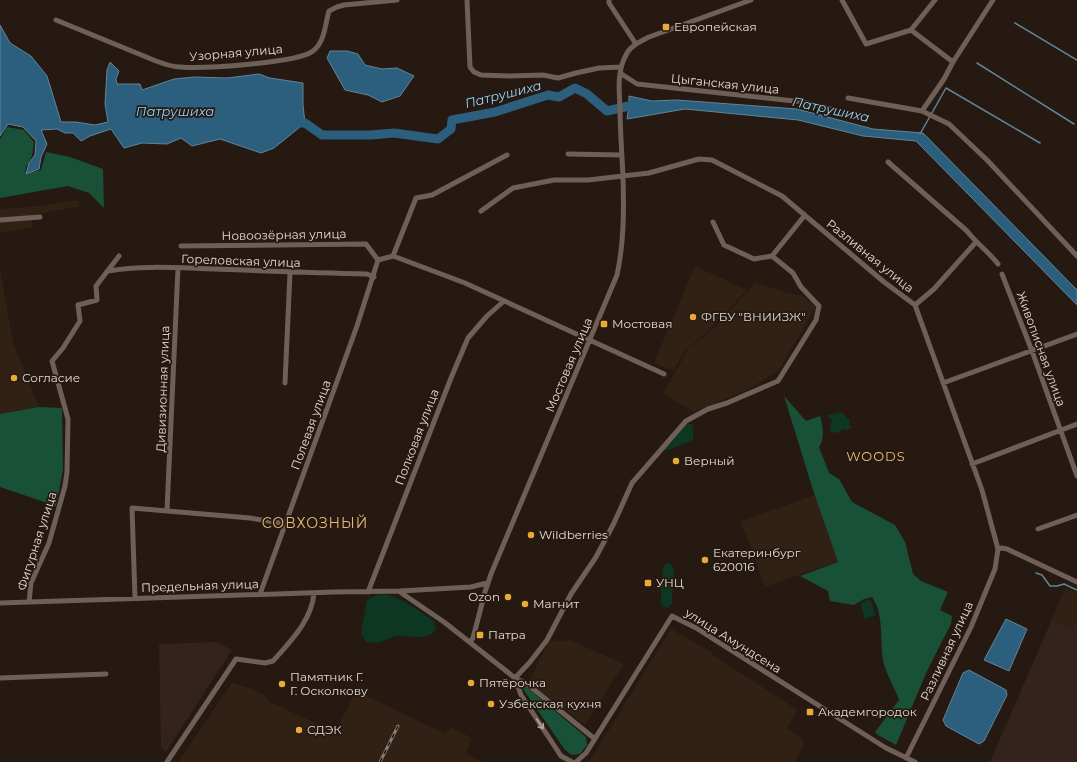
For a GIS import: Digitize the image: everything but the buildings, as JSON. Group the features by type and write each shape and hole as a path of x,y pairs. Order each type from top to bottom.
{"street":[{"name":"Узорная улица","path":"56,20 168,65 188,67 263,63 309,54 317,47 321,40 329,12 337,7 396,0"},
{"path":"467,0 470,67 474,72 481,75 543,75 558,78 599,68 621,67"},
{"path":"609,0 609,3 636,44 668,29 751,0"},
{"path":"842,0 866,44 911,30 935,0"},
{"path":"922,111 944,79 953,62 993,0"},
{"path":"911,30 953,62"},
{"name":"Мостовая улица","path":"470,642 473,638 487,583 617,275 622,252 623,237 623,176 619,83 621,67 626,54 636,44"},
{"name":"Цыганская улица","path":"620,73 637,84 803,102 829,108"},
{"path":"848,98 922,111 949,124 987,160 1077,256"},
{"path":"568,154 621,155"},
{"path":"393,256 416,198 432,195 507,155"},
{"name":"Разливная улица","path":"481,211 513,188 554,180 588,180 649,173 699,159 712,160 782,196 884,282 915,305 982,490 998,549 995,569 971,627 906,758"},
{"path":"888,162 967,231 998,264"},
{"path":"713,222 724,245 754,259 772,256 805,215"},
{"path":"0,220 40,217"},
{"path":"915,305 934,289 976,242"},
{"name":"Новоозёрная улица","path":"181,246 366,244 378,260"},
{"name":"Фигурная улица","path":"29,602 31,583 49,544 65,486 67,472 68,419 52,361 63,348 80,321 78,305 97,300 96,286 119,256"},
{"path":"378,260 393,256 465,283 664,374"},
{"path":"515,678 547,640 571,594 596,557 614,523 632,483 686,421 708,408 727,403 778,382 816,320 819,306 801,287 793,273 772,256"},
{"name":"Полевая улица","path":"260,594 374,277 378,260"},
{"name":"Гореловская улица","path":"108,271 120,269 178,268 290,273 367,274 374,277"},
{"name":"Дивизионная улица","path":"167,510 178,268"},
{"path":"285,383 290,273"},
{"name":"Живописная улица","path":"1002,274 1032,351 1077,476"},
{"name":"Полковая улица","path":"368,592 468,338 487,316 504,301"},
{"path":"942,383 1077,334"},
{"path":"972,464 1077,424"},
{"path":"135,598 132,508 250,518 286,524"},
{"path":"1038,529 1077,515"},
{"path":"998,549 1007,549 1077,582"},
{"name":"Предельная улица","path":"0,603 400,591 471,587 487,583"},
{"path":"400,591 444,622 515,678 527,684 595,739"},
{"path":"167,762 236,659 265,663 273,661 306,621 313,601 314,593"},
{"name":"улица Амундсена","path":"576,762 586,753 672,616 696,628 886,748 915,762"},
{"path":"0,678 106,674"},
{"path":"515,678 521,695 561,756 572,762"}],"shaded area":[{"path":"78,200 81,206 33,215 32,228 0,233 0,209 30,207"},
{"path":"695,266 747,290 711,328 686,350 673,371 654,363"},
{"name":"Согласие","path":"0,267 13,342 39,407 0,414"},
{"path":"754,282 784,292 801,295 816,307 779,370 749,389 694,412 663,394 688,349 716,326 750,289"},
{"path":"815,495 838,561 765,587 741,521"},
{"path":"1065,588 1077,593 1077,617 1073,628 1052,619"},
{"path":"1077,617 1077,762 990,762 1052,619 1072,628"},
{"path":"671,629 711,652 713,655 798,710 787,728 800,737 805,745 794,762 589,762"},
{"path":"570,640 624,664 585,725 529,682 548,642"},
{"path":"216,642 232,650 166,752 161,747 159,644"},
{"path":"232,683 250,688 266,696 268,701 335,732 356,691 446,734 450,727 472,738 466,754 483,762 178,762"}],"green space":[{"path":"7,127 24,130 34,142 32,156 26,167 25,174 41,170 46,152 70,157 103,169 104,208 89,193 68,186 0,198 0,139"},
{"path":"784,396 806,421 820,416 823,436 819,447 829,473 839,479 852,502 895,525 905,542 913,574 921,581 948,592 940,610 952,616 951,624 927,671 896,745 875,732 899,700 884,665 880,619 876,604 872,597 864,599 854,605 830,601 828,591 800,576 838,562 813,490"},
{"path":"39,407 62,408 63,470 56,506 0,487 0,414"},
{"path":"841,412 850,420 849,424 852,427 847,430 843,429 837,433 830,432 832,420 827,415"},
{"path":"687,424 693,425 693,440 665,451 664,448"},
{"path":"666,563 672,564 674,571 673,583 662,579 663,569"},
{"path":"661,581 673,585 672,603 668,608 663,606 661,603"},
{"path":"381,594 402,600 434,621 436,629 432,634 423,637 396,636 378,643 366,642 361,633 367,600"},
{"path":"870,599 876,615 865,619 860,603"},
{"path":"525,686 586,737 587,745 580,754 572,755 565,750 523,689"}],"water":[{"path":"0,25 10,43 31,56 47,76 61,122 76,122 95,125 108,122 105,104 107,70 110,62 119,71 116,79 117,84 140,84 142,90 174,79 194,77 227,78 259,74 270,78 303,83 305,123 274,148 261,153 220,139 192,146 181,138 167,144 142,143 124,148 111,129 90,136 81,141 73,133 65,133 57,129 41,130 47,144 41,157 39,169 26,174 29,163 35,155 36,141 23,127 8,124 0,136"},
{"path":"330,51 347,51 358,54 365,65 382,69 397,68 414,76 400,96 382,102 368,95 345,90 327,58"},
{"path":"629,96 652,101 677,100 797,109 873,129 923,133 1077,290 1077,305 916,141 863,136 798,120 685,109 627,119"},
{"path":"1006,619 1027,629 1009,671 984,660"},
{"path":"969,670 1006,690 1007,695 984,741 979,744 946,726 943,720 963,673"}],"waterway":[{"path":"1015,23 1077,60"},
{"path":"977,63 1074,124"},
{"name":"Патрушиха","path":"294,123 305,123 322,135 371,135 394,133 438,139 451,129 452,120 495,112 548,95 559,97 575,88 587,94 607,111 629,106 641,106"},
{"path":"920,134 946,88 1040,143"},
{"path":"1036,573 1042,575 1050,586 1064,584 1077,590"}],"railway":[{"path":"380,762 398,726"}],"place":[{"name":"Европейская","path":"666,27"},
{"name":"ФГБУ \"ВНИИЗЖ\"","path":"693,317"},
{"name":"Мостовая","path":"604,324"},
{"name":"Согласие","path":"14,378"},
{"name":"Верный","path":"676,461"},
{"name":"Wildberries","path":"531,535"},
{"name":"Екатеринбург 620016","path":"705,560"},
{"name":"УНЦ","path":"648,583"},
{"name":"Ozon","path":"508,597"},
{"name":"Магнит","path":"525,604"},
{"name":"Патра","path":"480,635"},
{"name":"Пятёрочка","path":"471,683"},
{"name":"Памятник Г. Г. Осколкову","path":"282,684"},
{"name":"Узбекская кухня","path":"491,704"},
{"name":"Академгородок","path":"810,712"},
{"name":"СДЭК","path":"299,730"}],"district":[{"name":"WOODS","path":"876,456"},
{"name":"СОВХОЗНЫЙ","path":"315,523"}]}
